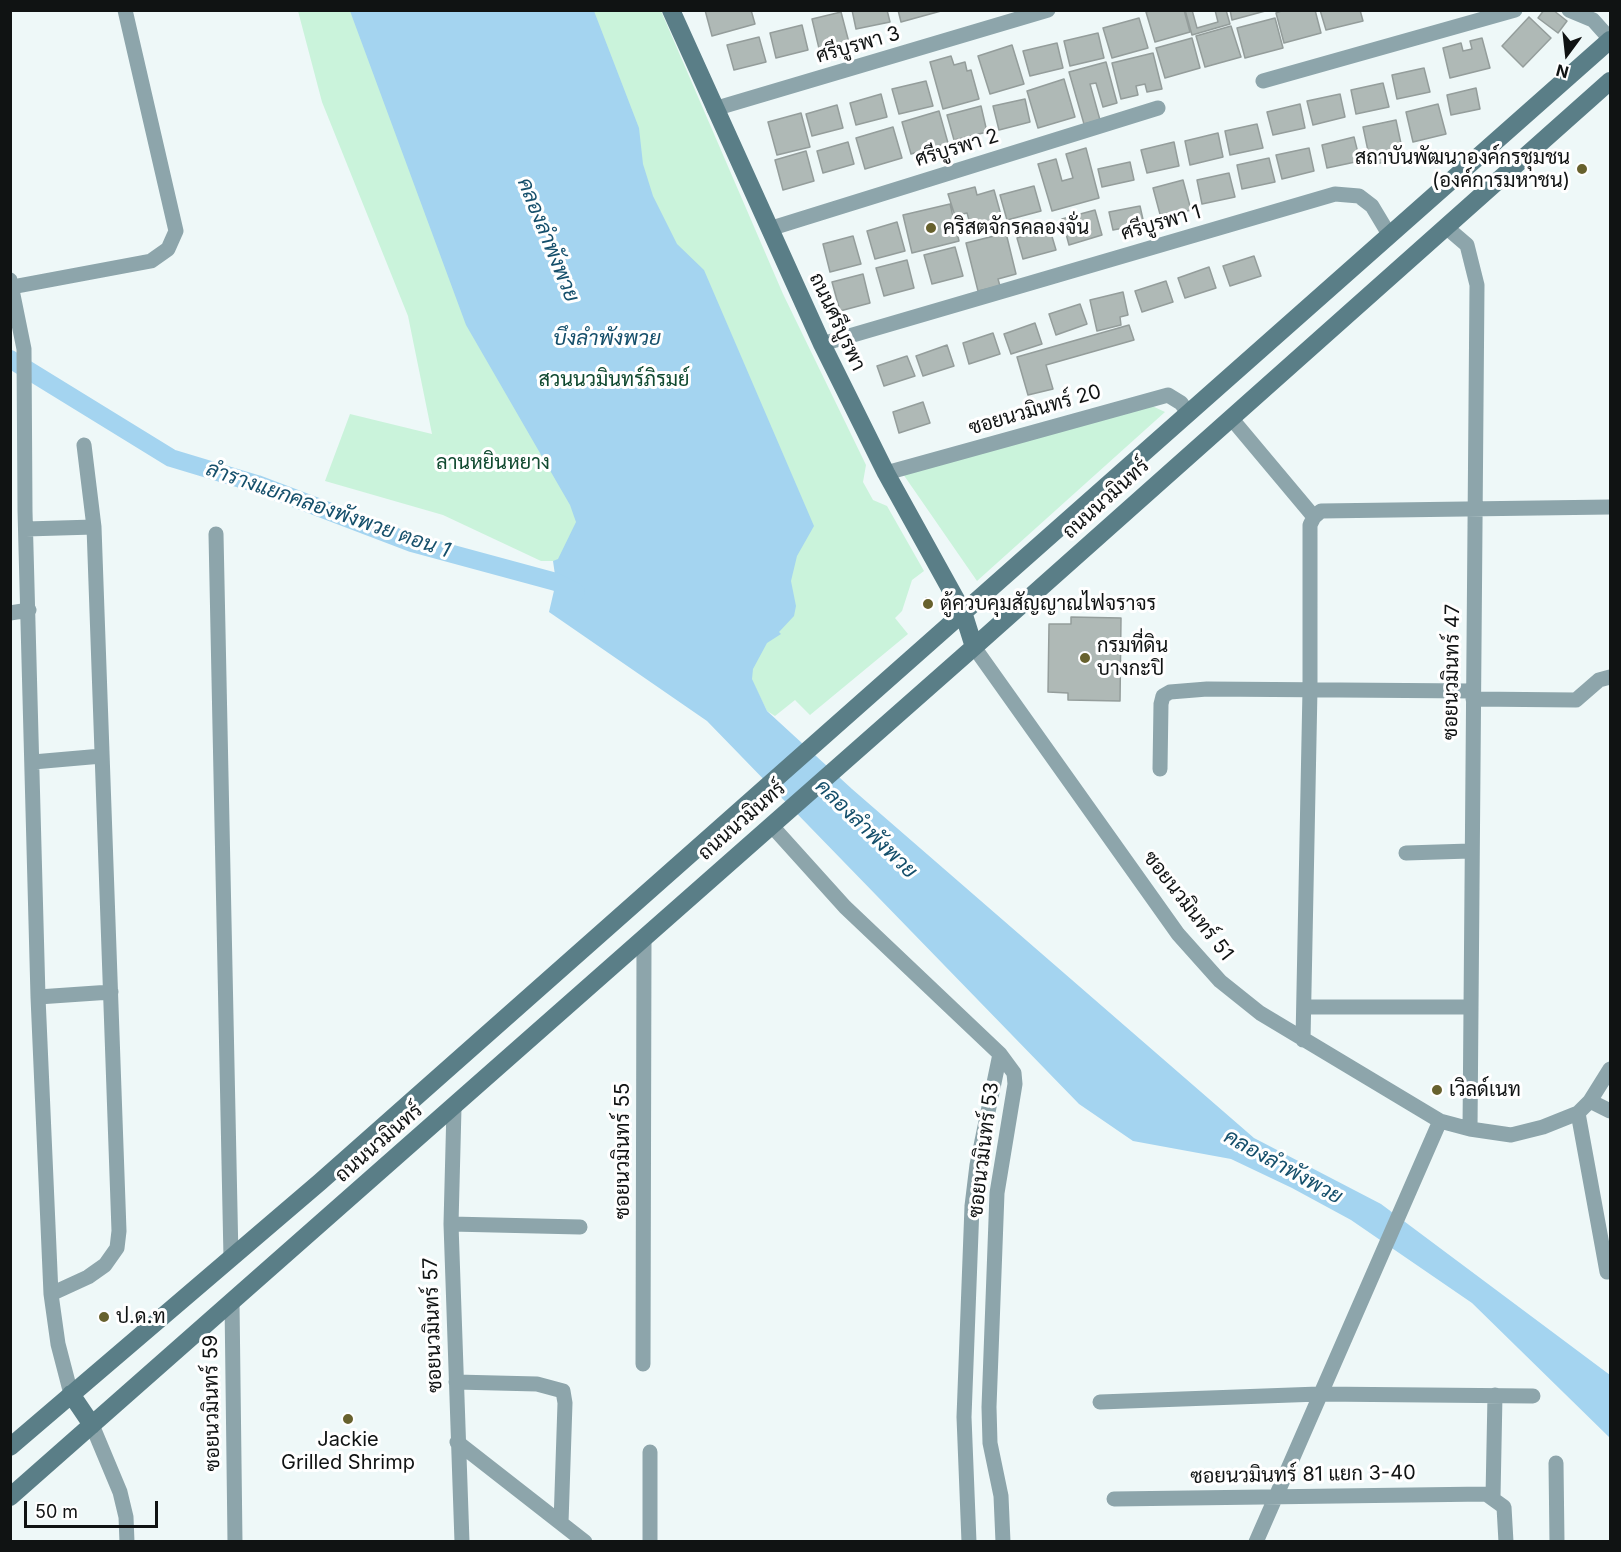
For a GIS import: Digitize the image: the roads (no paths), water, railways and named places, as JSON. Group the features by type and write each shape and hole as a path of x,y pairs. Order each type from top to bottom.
{"main road":[{"name":"ถนนศรีบูรพา","path":"671,10 822,344 886,473 963,612 974,647"},
{"name":"ถนนนวมินทร์","path":"10,1447 231,1258 1611,39"},
{"name":"ถนนนวมินทร์","path":"10,1497 454,1107 1611,81"},
{"path":"71,1394 92,1425"}],"street":[{"path":"71,1394 58,1344 51,1294 38,997 26,529 18,512 24,409 24,361 22,332 11,283 151,261 168,249 176,231 125,10"},
{"name":"ศรีบูรพา 3","path":"714,109 1048,10"},
{"path":"1263,81 1515,10"},
{"path":"1569,10 1593,20 1611,39"},
{"name":"ศรีบูรพา 2","path":"769,229 1158,108"},
{"name":"ศรีบูรพา 1","path":"822,344 1335,194 1359,196 1372,206 1390,236"},
{"name":"ซอยนวมินทร์ 47","path":"1446,227 1467,245 1477,285 1477,507 1470,851 1470,1129"},
{"name":"ซอยนวมินทร์ 20","path":"886,473 1168,395 1181,402 1189,414"},
{"path":"1231,418 1314,517"},
{"path":"51,1294 88,1277 105,1264 117,1248 119,1231 94,527 84,445"},
{"path":"1303,1041 1310,689 1310,525 1314,517 1322,511 1477,507 1611,507"},
{"path":"26,529 94,527"},
{"path":"216,534 231,1258"},
{"path":"10,612 29,610"},
{"name":"ซอยนวมินทร์ 51","path":"974,647 1178,934 1235,994 1303,1041 1440,1120 1470,1129 1511,1135 1543,1127 1578,1113"},
{"path":"1160,769 1161,704 1163,696 1170,692 1310,689 1576,700 1599,680 1611,677"},
{"path":"33,762 102,756"},
{"name":"ซอยนวมินทร์ 53","path":"771,825 845,907 1000,1054 1014,1073 1015,1084 997,1193 992,1286 990,1443 1001,1496 1003,1542"},
{"path":"1406,853 1470,851"},
{"name":"ซอยนวมินทร์ 55","path":"643,1364 645,938"},
{"path":"38,997 111,992"},
{"path":"1304,1007 1469,1007"},
{"path":"969,1542 964,1417 972,1206 977,1165 1000,1054"},
{"path":"1607,1272 1578,1113 1590,1101 1611,1069"},
{"path":"1590,1101 1611,1111"},
{"name":"ซอยนวมินทร์ 57","path":"454,1107 452,1224 457,1442 462,1542"},
{"path":"1256,1542 1274,1496 1440,1120"},
{"path":"452,1224 580,1227"},
{"name":"ซอยนวมินทร์ 59","path":"232,1301 235,1542"},
{"path":"456,1382 537,1384 563,1391 565,1403 561,1523"},
{"path":"1100,1402 1319,1394 1533,1395"},
{"path":"1495,1395 1493,1497 1504,1507 1506,1542"},
{"path":"92,1425 120,1492 126,1517 127,1542"},
{"path":"457,1442 585,1542"},
{"path":"650,1452 650,1542"},
{"path":"1556,1463 1557,1542"},
{"name":"ซอยนวมินทร์ 81 แยก 3-40","path":"1114,1499 1478,1493 1493,1497"}],"water":[{"name":"บึงลำพังพวย","path":"350,11 594,11 639,128 643,164 653,196 677,244 704,270 814,526 797,556 791,581 796,606 794,616 779,632 781,634 767,643 753,669 752,679 767,711 852,789 1254,1138 1381,1204 1610,1375 1610,1438 1472,1303 1351,1220 1231,1159 1133,1141 1079,1104 707,721 549,612 556,582 553,561 558,559 576,522 570,505 466,325"}],"waterway":[{"name":"ลำรางแยกคลองพังพวย ตอน 1","path":"10,359 171,458 257,484 412,543 556,582 576,592"}],"place":[{"name":"สถาบันพัฒนาองค์กรชุมชน (องค์การมหาชน)","path":"1582,169"},
{"name":"คริสตจักรคลองจั่น","path":"931,228"},
{"name":"ตู้ควบคุมสัญญาณไฟจราจร","path":"928,604"},
{"name":"กรมที่ดิน บางกะปิ","path":"1085,658"},
{"name":"เวิลด์เนท","path":"1437,1090"},
{"name":"ป.ด.ท","path":"104,1317"},
{"name":"Jackie Grilled Shrimp","path":"348,1419"}],"water label":[{"name":"คลองลำพังพวย","path":"548,240"},
{"name":"คลองลำพังพวย","path":"866,829"},
{"name":"คลองลำพังพวย","path":"1283,1167"}],"park label":[{"name":"สวนนวมินทร์ภิรมย์","path":"614,380"},
{"name":"ลานหยินหยาง","path":"493,463"}]}
